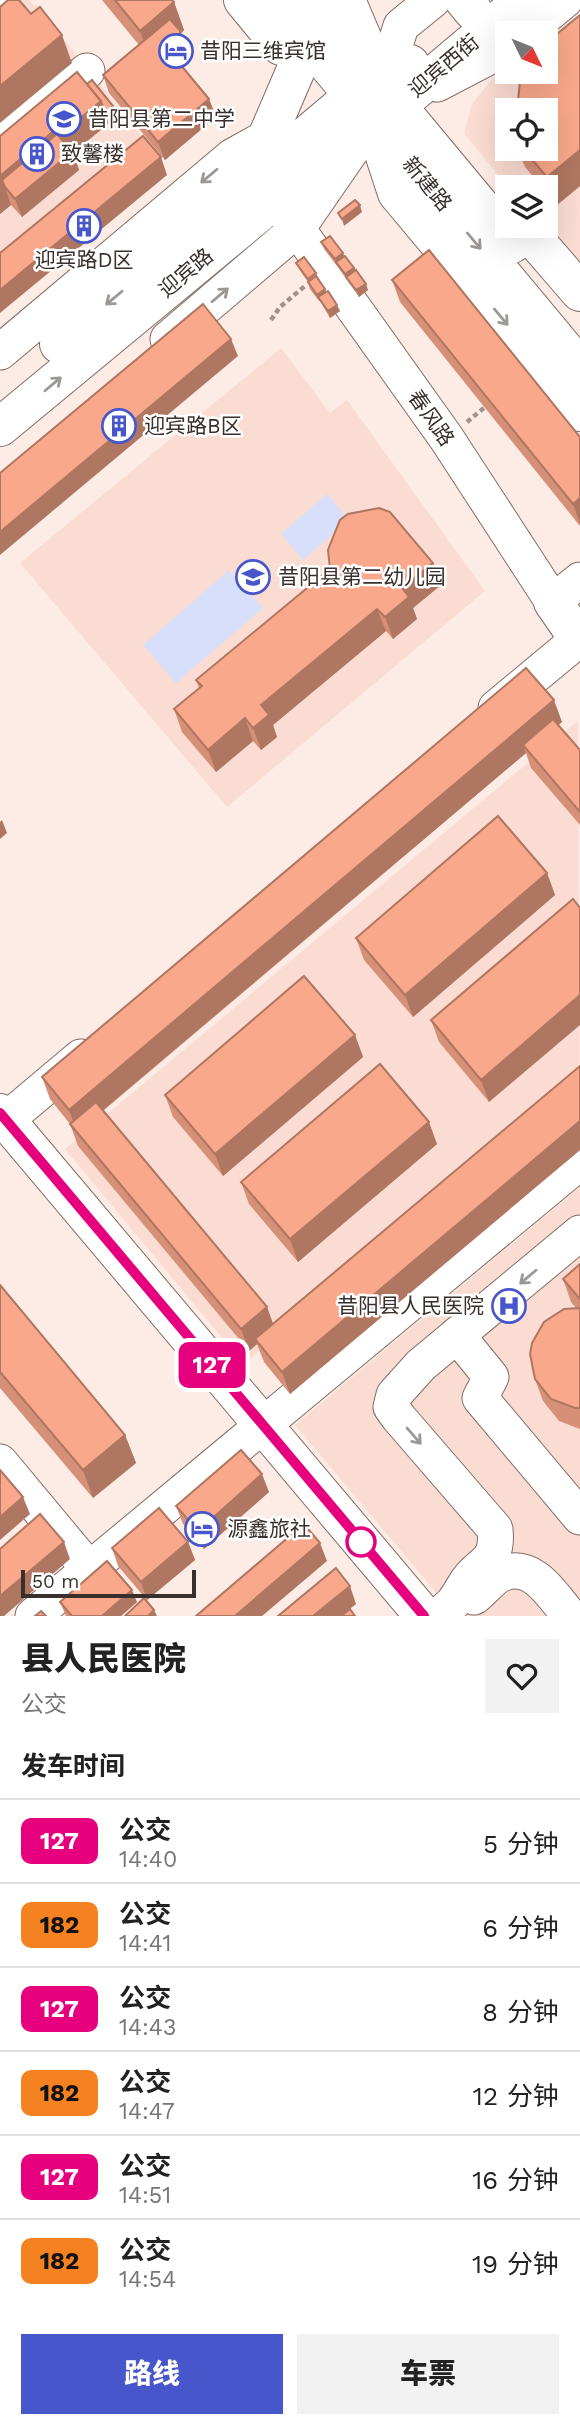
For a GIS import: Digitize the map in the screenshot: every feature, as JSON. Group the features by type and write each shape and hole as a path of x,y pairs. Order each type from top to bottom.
{"main road":[{"path":"243,0 298,65 376,102 455,146 495,193"},
{"name":"新建路","path":"274,0 376,102 580,327"},
{"name":"新建路","path":"309,0 376,102 580,368"},
{"path":"346,0 376,102 397,193 580,412"},
{"name":"迎宾西街","path":"376,102 523,0"},
{"name":"迎宾西街","path":"376,102 475,4"},
{"path":"273,205 268,135 298,65"},
{"name":"迎宾路","path":"0,427 273,205 376,102"},
{"name":"迎宾路","path":"0,394 273,205"},
{"path":"533,238 580,292"},
{"name":"春风路","path":"567,591 579,640"},
{"path":"3,1117 424,1616"}],"street":[{"path":"376,102 401,26 433,0"},
{"path":"540,21 565,0"},
{"path":"0,352 233,156 268,135 376,102 495,52"},
{"path":"0,143 87,71"},
{"path":"139,364 273,205"},
{"name":"春风路","path":"273,205 447,439 567,591"},
{"path":"473,728 579,640"},
{"path":"3,1117 102,1040"},
{"path":"33,1616 580,1161"},
{"path":"449,1607 464,1584 491,1560 495,1550 495,1529 391,1407 394,1395 421,1365 580,1233"},
{"path":"457,1335 491,1377 480,1398 580,1517"},
{"path":"0,1462 89,1569"},
{"path":"449,1607 475,1597 502,1573 526,1573 535,1576 569,1616"}],"path":[{"path":"271,320 280,307 306,285"}],"shaded area":[{"name":"昔阳县第二中学","path":"0,0 29,0 34,6 36,4 150,147 0,270"},
{"path":"580,34 580,270 555,238 558,238 558,175 498,175 464,133 472,104 495,76 495,84 558,84 558,59"},
{"name":"昔阳县第二幼儿园","path":"281,348 330,413 347,400 485,591 227,807 20,563"},
{"path":"327,494 349,520 303,560 281,534"},
{"path":"229,570 263,608 176,683 143,645"},
{"path":"578,721 580,1084 244,1364 65,1149"},
{"name":"昔阳县人民医院","path":"580,1187 580,1616 456,1616 295,1425"}],"building":[{"path":"8,0 19,0 31,14 40,7 62,35 0,86 0,7"},
{"path":"115,0 172,0 174,2 140,31"},
{"path":"580,15 580,150 549,175 545,175 533,161 558,161 558,98 518,98 520,84 558,84 558,33"},
{"path":"170,19 181,32 165,46 209,99 158,142 103,75"},
{"path":"77,72 101,101 60,135 56,129 0,176 0,136"},
{"path":"92,80 113,106 105,112 101,101 87,84"},
{"path":"57,134 72,152 15,199 2,180"},
{"path":"143,136 161,157 0,290 0,253"},
{"path":"355,200 360,205 342,219 338,213"},
{"path":"330,236 343,253 335,259 321,242"},
{"path":"429,250 580,437 580,498 573,504 392,280"},
{"path":"345,256 354,268 345,274 336,262"},
{"path":"304,257 316,273 308,279 296,263"},
{"path":"356,270 366,284 356,290 346,277"},
{"path":"316,276 325,289 317,295 308,282"},
{"path":"328,291 337,305 328,311 318,297"},
{"path":"203,304 231,339 0,532 0,473"},
{"path":"379,508 390,512 433,563 402,588 409,597 385,617 377,609 261,705 269,715 253,728 245,718 208,750 174,709 202,686 196,680 330,569 328,550 340,520 348,514"},
{"path":"526,668 554,700 69,1110 42,1077"},
{"path":"553,719 580,750 580,812 523,745"},
{"path":"498,816 547,873 405,995 356,938"},
{"path":"573,899 580,908 580,995 481,1080 431,1020"},
{"path":"304,976 355,1035 215,1154 165,1095"},
{"path":"380,1064 429,1122 290,1239 241,1182"},
{"path":"580,1066 580,1121 282,1372 255,1339"},
{"path":"96,1102 267,1307 241,1329 70,1124"},
{"path":"580,1264 580,1299 563,1279"},
{"path":"0,1285 125,1435 83,1470 0,1372"},
{"path":"580,1308 580,1408 575,1408 551,1399 535,1379 530,1354 532,1343 544,1322 564,1309"},
{"path":"241,1450 262,1474 198,1531 176,1506"},
{"path":"0,1470 23,1497 0,1517"},
{"path":"159,1508 188,1542 141,1582 112,1548"},
{"path":"40,1514 64,1542 0,1596 0,1549"},
{"path":"304,1524 320,1543 235,1616 196,1616"},
{"path":"107,1561 132,1590 102,1616 72,1616 60,1602"},
{"path":"336,1568 350,1586 313,1616 278,1616"},
{"path":"144,1598 154,1610 148,1616 125,1616"},
{"path":"350,1609 355,1616 341,1616"}],"bus line":[{"name":"127","path":"0,1113 424,1616"}],"place":[{"name":"昔阳三维宾馆","path":"176,51"},
{"name":"昔阳县第二中学","path":"64,119"},
{"name":"致馨楼","path":"37,154"},
{"name":"迎宾路D区","path":"84,226"},
{"name":"迎宾路B区","path":"119,426"},
{"name":"昔阳县第二幼儿园","path":"253,577"},
{"name":"昔阳县人民医院","path":"509,1306"},
{"name":"源鑫旅社","path":"202,1529"}]}
